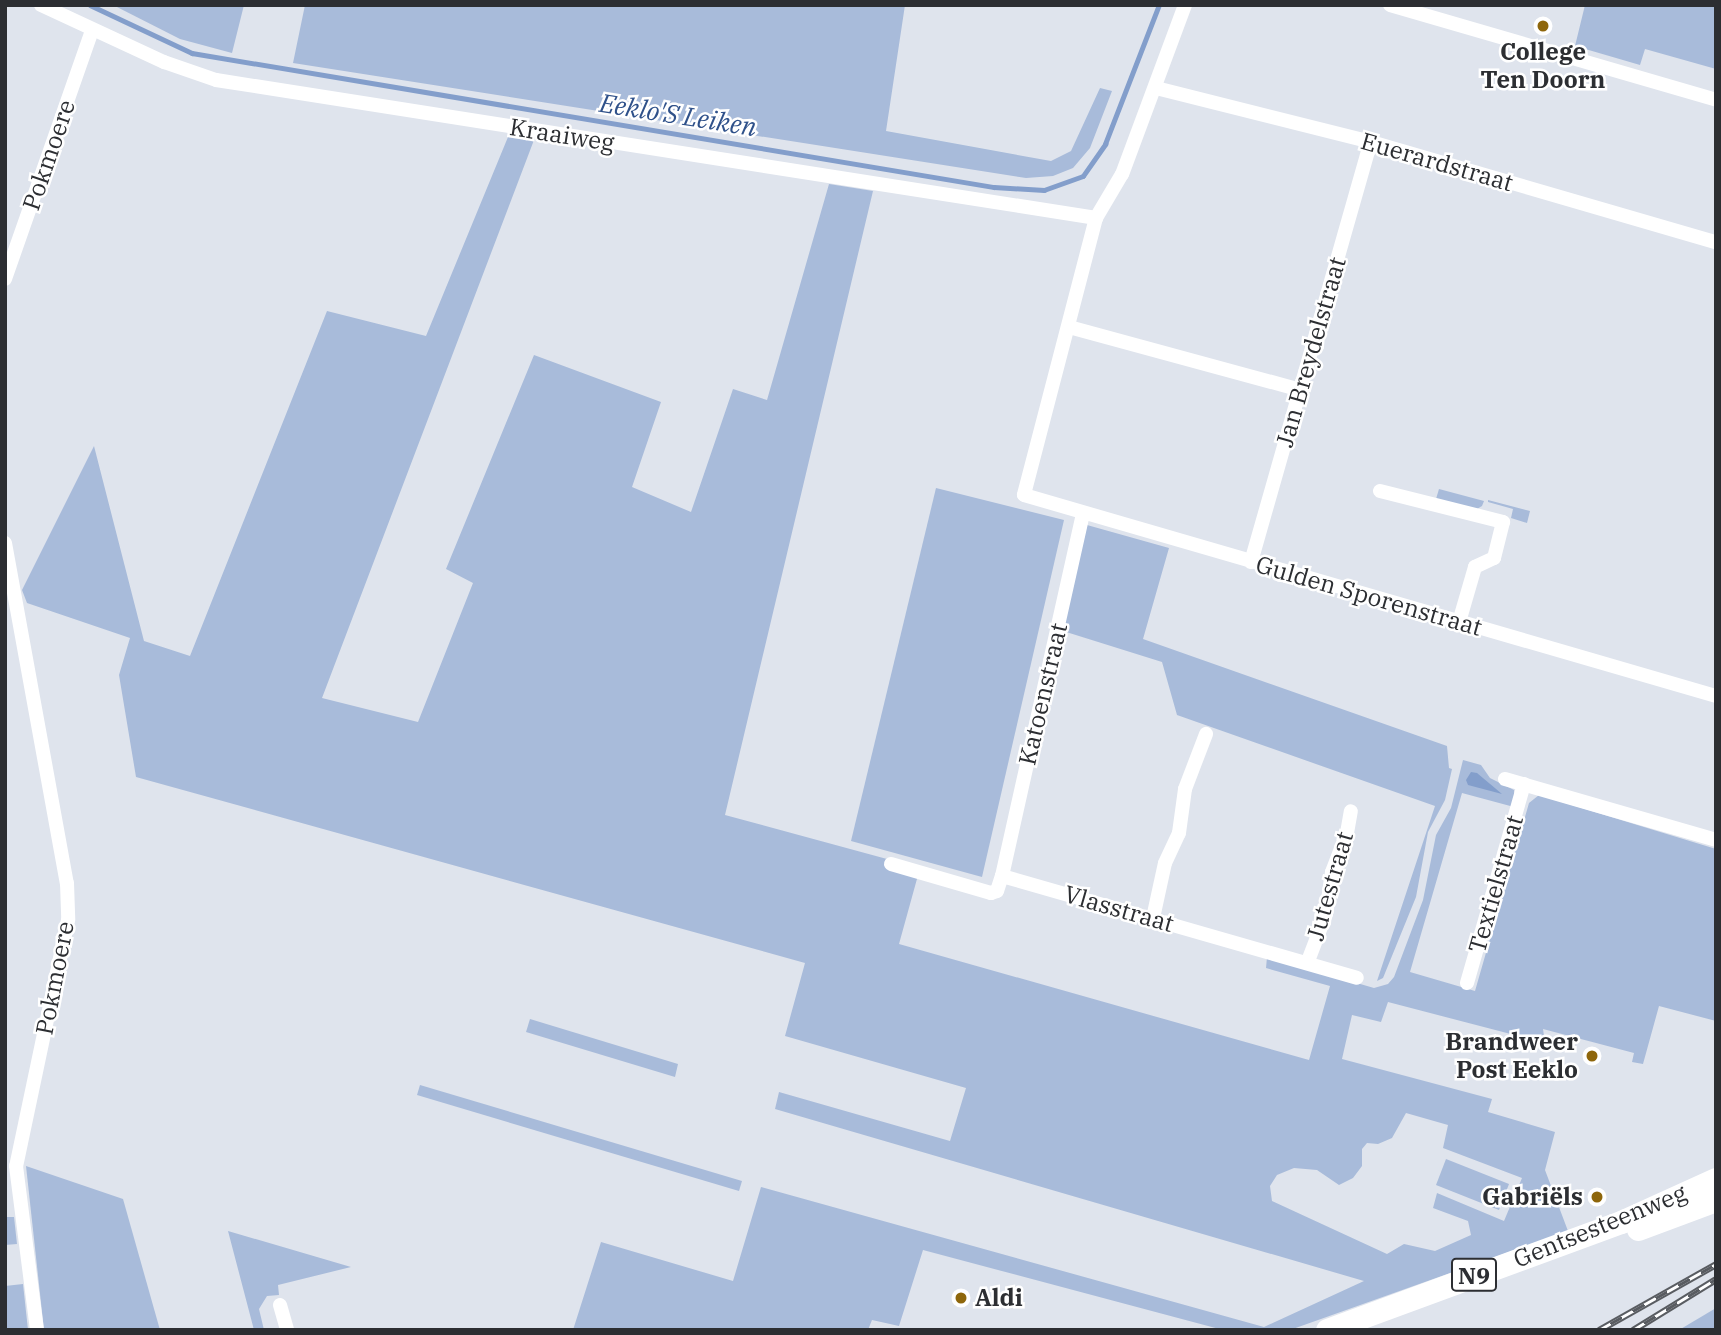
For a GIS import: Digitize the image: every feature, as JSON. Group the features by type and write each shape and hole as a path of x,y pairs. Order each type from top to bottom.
{"main road":[{"name":"Gentsesteenweg","path":"1327,1330 1621,1222 1716,1180"},
{"name":"Gentsesteenweg","path":"1355,1330 1716,1200"}],"street":[{"name":"Kraaiweg","path":"41,5 92,31 188,72 216,80 1096,218"},
{"path":"1185,5 1122,174 1096,218 1069,327 1301,390"},
{"path":"1390,5 1716,100"},
{"name":"Pokmoere","path":"5,279 92,31"},
{"name":"Euerardstraat","path":"1156,88 1371,142 1716,242"},
{"name":"Jan Breydelstraat","path":"1251,562 1371,142"},
{"name":"Gulden Sporenstraat","path":"1069,327 1024,495 1716,696"},
{"path":"1380,491 1503,522 1494,558 1475,567 1459,622"},
{"name":"Katoenstraat","path":"1002,876 1083,513"},
{"name":"Pokmoere","path":"5,543 67,895 68,920 16,1166 37,1330"},
{"path":"1153,918 1165,863 1179,833 1185,789 1206,734"},
{"name":"Textielstraat","path":"1504,779 1716,840"},
{"name":"Textielstraat","path":"1467,983 1524,785"},
{"name":"Jutestraat","path":"1308,961 1325,914 1332,872 1348,833 1351,811"},
{"path":"891,864 991,893 997,891 1002,876"},
{"name":"Vlasstraat","path":"1002,876 1308,961 1357,978"},
{"path":"280,1304 287,1330"}],"shaded area":[{"path":"113,5 244,5 232,53 180,39"},
{"path":"305,5 905,5 886,131 1051,161 1071,151 1100,88 1112,91 1090,148 1073,168 1053,176 1026,178 293,63"},
{"path":"1585,5 1716,5 1716,69 1645,49 1640,65 1575,46"},
{"path":"508,137 534,140 322,698 418,722 473,583 446,569 534,355 661,402 632,487 691,512 733,389 767,400 829,184 873,191 725,815 920,868 899,944 1309,1060 1330,986 1266,968 1267,957 1374,988 1388,984 1394,977 1423,900 1436,835 1451,808 1463,760 1481,765 1490,778 1514,790 1514,807 1462,793 1410,972 1475,991 1529,803 1539,795 1716,849 1716,1021 1659,1006 1643,1064 1632,1062 1634,1053 1543,1029 1545,1043 1388,1002 1381,1022 1352,1015 1342,1059 1492,1099 1488,1112 1555,1132 1545,1170 1568,1231 1290,1330 1223,1330 923,1250 899,1326 872,1320 868,1330 573,1330 601,1242 733,1281 761,1187 1264,1327 1364,1281 775,1109 779,1092 950,1141 966,1088 785,1036 805,963 136,777 119,675 130,638 27,603 22,590 94,446 144,641 190,656 327,311 426,336","holes":["1406,1113 1448,1125 1443,1148 1522,1178 1504,1221 1437,1193 1433,1208 1468,1221 1471,1235 1435,1251 1404,1244 1387,1254 1272,1201 1270,1186 1277,1175 1294,1168 1317,1170 1339,1185 1353,1178 1362,1166 1362,1149 1367,1143 1378,1144 1392,1138"]},
{"path":"936,488 1064,520 982,877 851,841"},
{"path":"1439,489 1484,501 1477,509 1436,499"},
{"path":"1488,500 1530,511 1527,523 1511,518 1513,509"},
{"path":"1087,525 1169,548 1143,639 1447,746 1449,768 1452,769 1445,800 1428,832 1416,897 1383,978 1377,981 1435,806 1177,715 1162,662 1063,631"},
{"path":"1471,772 1477,773 1502,794 1468,785 1466,780"},
{"path":"530,1019 678,1064 675,1077 526,1032"},
{"path":"420,1085 742,1181 739,1191 417,1095"},
{"path":"1446,1159 1509,1184 1499,1210 1436,1185"},
{"path":"26,1166 123,1199 160,1330 44,1330"},
{"path":"5,1217 14,1217 17,1244 5,1245"},
{"path":"228,1231 351,1267 278,1285 279,1295 267,1296 259,1309 264,1330 254,1330"},
{"path":"23,1284 28,1330 5,1330 5,1286"},
{"path":"1716,1308 1716,1330 1679,1330"}],"waterway":[{"name":"Eeklo'S Leiken","path":"90,5 192,53 994,187 1044,190 1083,176 1105,144 1159,5"}],"railway":[{"path":"1599,1330 1716,1264"},
{"path":"1633,1330 1716,1279"}],"place":[{"name":"College Ten Doorn","path":"1543,26"},
{"name":"Brandweer Post Eeklo","path":"1592,1056"},
{"name":"Gabriëls","path":"1597,1197"},
{"name":"Aldi","path":"961,1298"}]}
